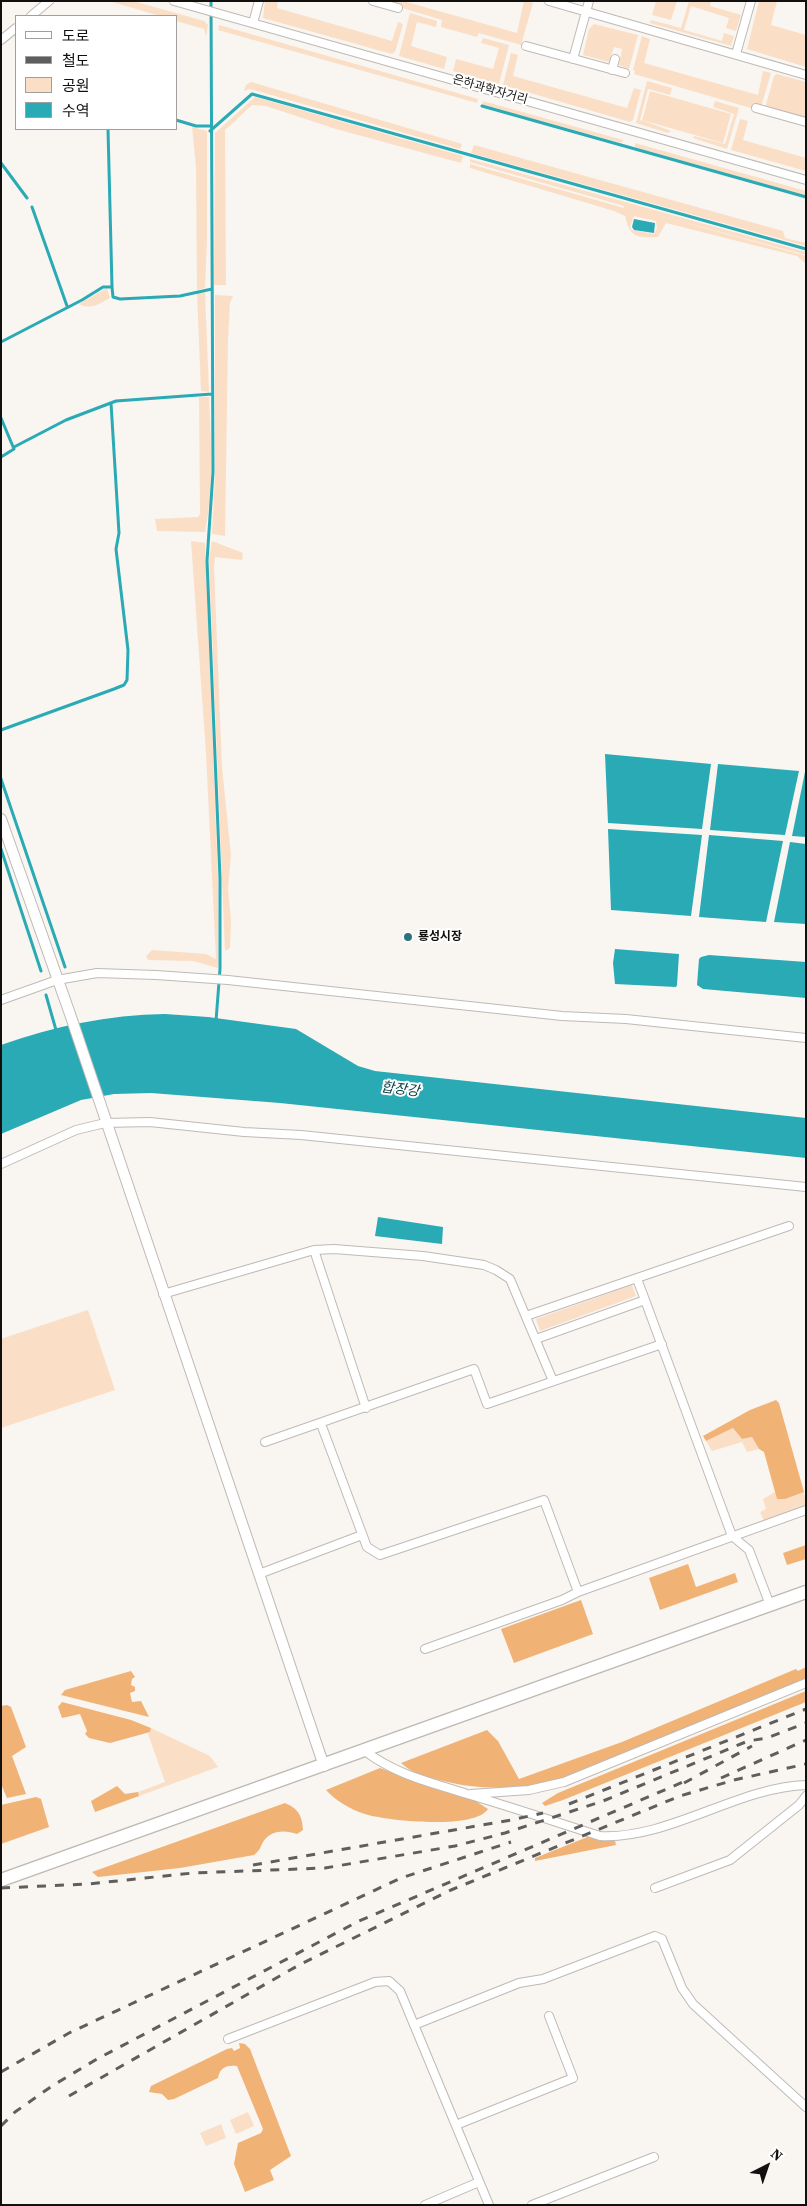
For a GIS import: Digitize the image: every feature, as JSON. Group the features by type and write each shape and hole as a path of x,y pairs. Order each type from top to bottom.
{"main road":[{"path":"1,1880 806,1592"}],"street":[{"path":"32,15 49,1"},
{"name":"은하과학자거리","path":"174,1 806,180"},
{"path":"253,23 259,1"},
{"path":"373,1 398,8"},
{"path":"549,1 806,75"},
{"path":"573,59 589,1"},
{"path":"736,54 751,1"},
{"path":"1,40 15,29"},
{"path":"526,46 624,73"},
{"path":"612,70 615,59"},
{"path":"756,108 806,122"},
{"path":"1,819 70,1014 324,1766"},
{"path":"1,1000 57,980 105,973 214,978 562,1016 626,1019 806,1038"},
{"path":"1,1164 104,1118 244,1132 301,1135 806,1187"},
{"path":"526,1316 752,1237 789,1226"},
{"path":"163,1294 314,1250 334,1249 423,1256 484,1265 510,1279 553,1381"},
{"path":"314,1250 366,1408"},
{"path":"638,1278 732,1536 748,1550 770,1605"},
{"path":"536,1339 645,1300"},
{"path":"265,1442 474,1369 487,1404 662,1344"},
{"path":"321,1424 367,1547 380,1555 544,1500 578,1592"},
{"path":"425,1649 806,1510"},
{"path":"259,1574 362,1534"},
{"path":"468,1794 529,1790 564,1782 806,1683"},
{"path":"365,1751 390,1768 435,1786 468,1794 600,1836 616,1837 640,1832 766,1792 806,1785"},
{"path":"655,1888 730,1860 799,1805 806,1796"},
{"path":"414,2025 519,1983 543,1979 655,1936 662,1939 682,1988 693,2004 806,2107"},
{"path":"228,2039 383,1980 389,1981 400,1991 489,2205"},
{"path":"456,2125 573,2078 549,2016"},
{"path":"532,2205 654,2157"},
{"path":"425,2205 479,2182"}],"green space":[{"path":"109,1 133,1 204,21 208,25 206,37 204,29 178,22 178,15 157,15"},
{"path":"265,1 278,1 277,8 392,41 398,22 403,25 395,52 392,54 263,18"},
{"path":"403,1 517,33 524,1 533,3 521,45 479,33 477,37 441,27 442,20 399,7 400,5 391,2"},
{"path":"656,1 677,1 671,20 652,15"},
{"path":"689,1 711,1 710,6 741,15 736,31 726,28 729,18 691,6 684,30 722,41 724,33 734,36 731,46 650,23 651,20 681,28"},
{"path":"759,1 777,1 771,25 806,35 806,67 747,49"},
{"path":"410,13 437,21 436,27 417,22 411,46 447,57 444,69 399,56"},
{"path":"594,24 638,35 629,69 619,65 622,49 614,47 609,62 583,55 589,29"},
{"path":"219,25 478,99 477,103 218,30"},
{"path":"642,36 650,39 644,63 758,95 763,71 771,73 761,107 754,109 634,74 635,71 633,70"},
{"path":"483,38 509,45 499,84 453,71 456,59 493,69 499,48 481,43"},
{"path":"511,53 518,55 513,76 627,108 634,88 641,90 633,120 630,122 503,85"},
{"path":"777,74 806,82 806,119 765,108 774,76"},
{"path":"647,81 672,88 670,95 648,89 640,120 671,131 668,133 636,123"},
{"path":"251,82 462,144 460,149 254,90 244,91 246,85"},
{"path":"650,91 731,114 723,143 642,120"},
{"path":"255,97 463,156 461,163 336,129 266,106 252,105 225,130 226,285 214,285 215,133"},
{"path":"483,101 623,140 622,143 492,108 482,105"},
{"path":"715,101 739,108 727,149 693,138 694,136 725,144 734,114 713,107"},
{"path":"740,119 748,121 743,140 806,158 806,171 731,150"},
{"path":"192,127 207,131 205,288 197,290 196,167"},
{"path":"635,143 806,191 806,196 641,149 635,147"},
{"path":"474,145 783,231 785,238 806,243 806,246 471,153"},
{"path":"470,159 806,252 806,255 654,214 806,256 806,264 797,256 666,223 658,237 635,235 629,228 625,216 614,211 470,168 470,164 624,208 624,206 470,162","holes":["634,216 656,221 657,228 654,234 632,230 630,227"]},
{"path":"107,288 110,298 91,306 79,304"},
{"path":"205,292 209,392 201,391 197,293"},
{"path":"215,295 233,296 230,303 228,339 225,536 212,534 215,475"},
{"path":"199,397 209,397 210,414 211,482 205,532 157,531 155,519 198,517 200,514"},
{"path":"191,541 205,543 218,879 218,968 193,961 148,960 146,956 152,950 206,954 216,959 206,753"},
{"path":"212,541 243,553 242,560 215,557 214,567 222,767 231,855 228,889 231,920 230,948 225,951 209,560"},
{"path":"632,1285 636,1296 540,1331 536,1319"},
{"path":"88,1310 115,1390 1,1428 1,1339"},
{"path":"733,1428 742,1439 752,1437 759,1449 747,1452 742,1442 712,1451 706,1441"},
{"path":"775,1492 777,1499 785,1499 804,1492 806,1506 764,1521 760,1512 766,1509 763,1499"},
{"path":"151,1728 210,1756 218,1767 139,1796 138,1792 165,1782 148,1734"},
{"path":"248,2112 254,2126 236,2134 230,2120"},
{"path":"221,2124 226,2138 206,2146 200,2133"}],"shaded area":[{"path":"776,1400 779,1403 804,1492 785,1499 777,1499 764,1452 759,1449 752,1437 742,1439 733,1428 706,1441 703,1436 750,1410"},
{"path":"806,1545 806,1559 787,1565 783,1553"},
{"path":"688,1564 696,1587 735,1573 738,1582 660,1610 649,1578"},
{"path":"581,1600 593,1634 514,1663 501,1629"},
{"path":"806,1667 806,1679 561,1780 502,1788 473,1786 426,1776 410,1770 401,1763 487,1730 498,1741 519,1779 622,1742 796,1669 798,1671"},
{"path":"131,1671 135,1677 132,1679 131,1685 135,1687 135,1691 130,1693 132,1702 141,1701 149,1717 61,1695 65,1690"},
{"path":"806,1691 806,1702 563,1800 545,1806 542,1803 558,1793"},
{"path":"62,1702 131,1720 151,1728 150,1732 110,1743 89,1738 85,1734 87,1731 80,1714 62,1718 58,1707"},
{"path":"7,1705 11,1707 26,1747 12,1756 26,1794 7,1798 1,1784 1,1706"},
{"path":"380,1768 436,1789 474,1800 488,1809 480,1816 449,1822 392,1819 376,1817 354,1810 326,1790"},
{"path":"117,1786 125,1794 138,1792 139,1796 95,1812 91,1801"},
{"path":"36,1797 41,1799 49,1827 1,1844 1,1805"},
{"path":"285,1803 294,1808 299,1814 303,1830 297,1834 278,1832 270,1835 254,1855 180,1868 98,1877 92,1872"},
{"path":"590,1836 615,1841 616,1845 535,1861 535,1858"},
{"path":"239,2043 245,2044 250,2049 291,2156 270,2170 274,2180 245,2192 234,2164 238,2143 261,2133 263,2129 237,2066 225,2067 220,2071 218,2078 174,2099 168,2100 162,2094 149,2092 151,2086 227,2049 232,2048 234,2051 240,2048"}],"water":[{"path":"634,219 655,223 654,233 634,230 632,227"},
{"path":"605,754 711,764 702,829 608,823"},
{"path":"718,764 799,771 785,835 710,830"},
{"path":"805,772 806,837 792,836"},
{"path":"608,829 702,835 691,916 611,910"},
{"path":"709,835 783,841 766,922 699,917"},
{"path":"790,842 806,844 806,924 774,922"},
{"path":"615,949 679,954 676,987 615,984 613,963"},
{"path":"709,955 806,962 806,998 703,989 697,985 699,959"},
{"name":"합장강","path":"165,1014 208,1017 296,1029 358,1066 375,1071 806,1118 806,1158 280,1103 151,1093 114,1094 81,1100 1,1134 1,1045 41,1032 102,1019"},
{"path":"378,1217 443,1227 442,1244 375,1236"}],"waterway":[{"path":"211,1 213,472 207,561 220,878 220,969 216,1021"},
{"path":"210,131 252,94 806,249"},
{"path":"482,106 806,197"},
{"path":"178,121 196,126 210,126"},
{"path":"1,342 103,287 112,287 108,130"},
{"path":"1,163 27,198"},
{"path":"32,207 67,306"},
{"path":"112,287 113,297 120,299 180,296 212,289"},
{"path":"14,447 66,420 116,401 212,394"},
{"path":"1,730 114,689 124,685 127,680 128,650 116,549 119,533 111,403"},
{"path":"1,418 14,449 1,457"},
{"path":"1,779 65,967"},
{"path":"1,849 41,971"},
{"path":"46,995 56,1030"}],"railway":[{"path":"569,1804 806,1709"},
{"path":"1,1888 88,1884 193,1873 325,1868 455,1846 505,1833 603,1801 748,1741 767,1738 806,1723"},
{"path":"721,1778 806,1740"},
{"path":"684,1783 752,1746"},
{"path":"69,2096 299,1965 451,1890 680,1796 734,1780 806,1764"},
{"path":"1,2126 15,2112 52,2086 97,2059 359,1921 690,1779"},
{"path":"253,1865 543,1813"},
{"path":"1,2072 69,2033 401,1878 511,1842"}],"place":[{"name":"룡성시장","path":"408,937"}]}
